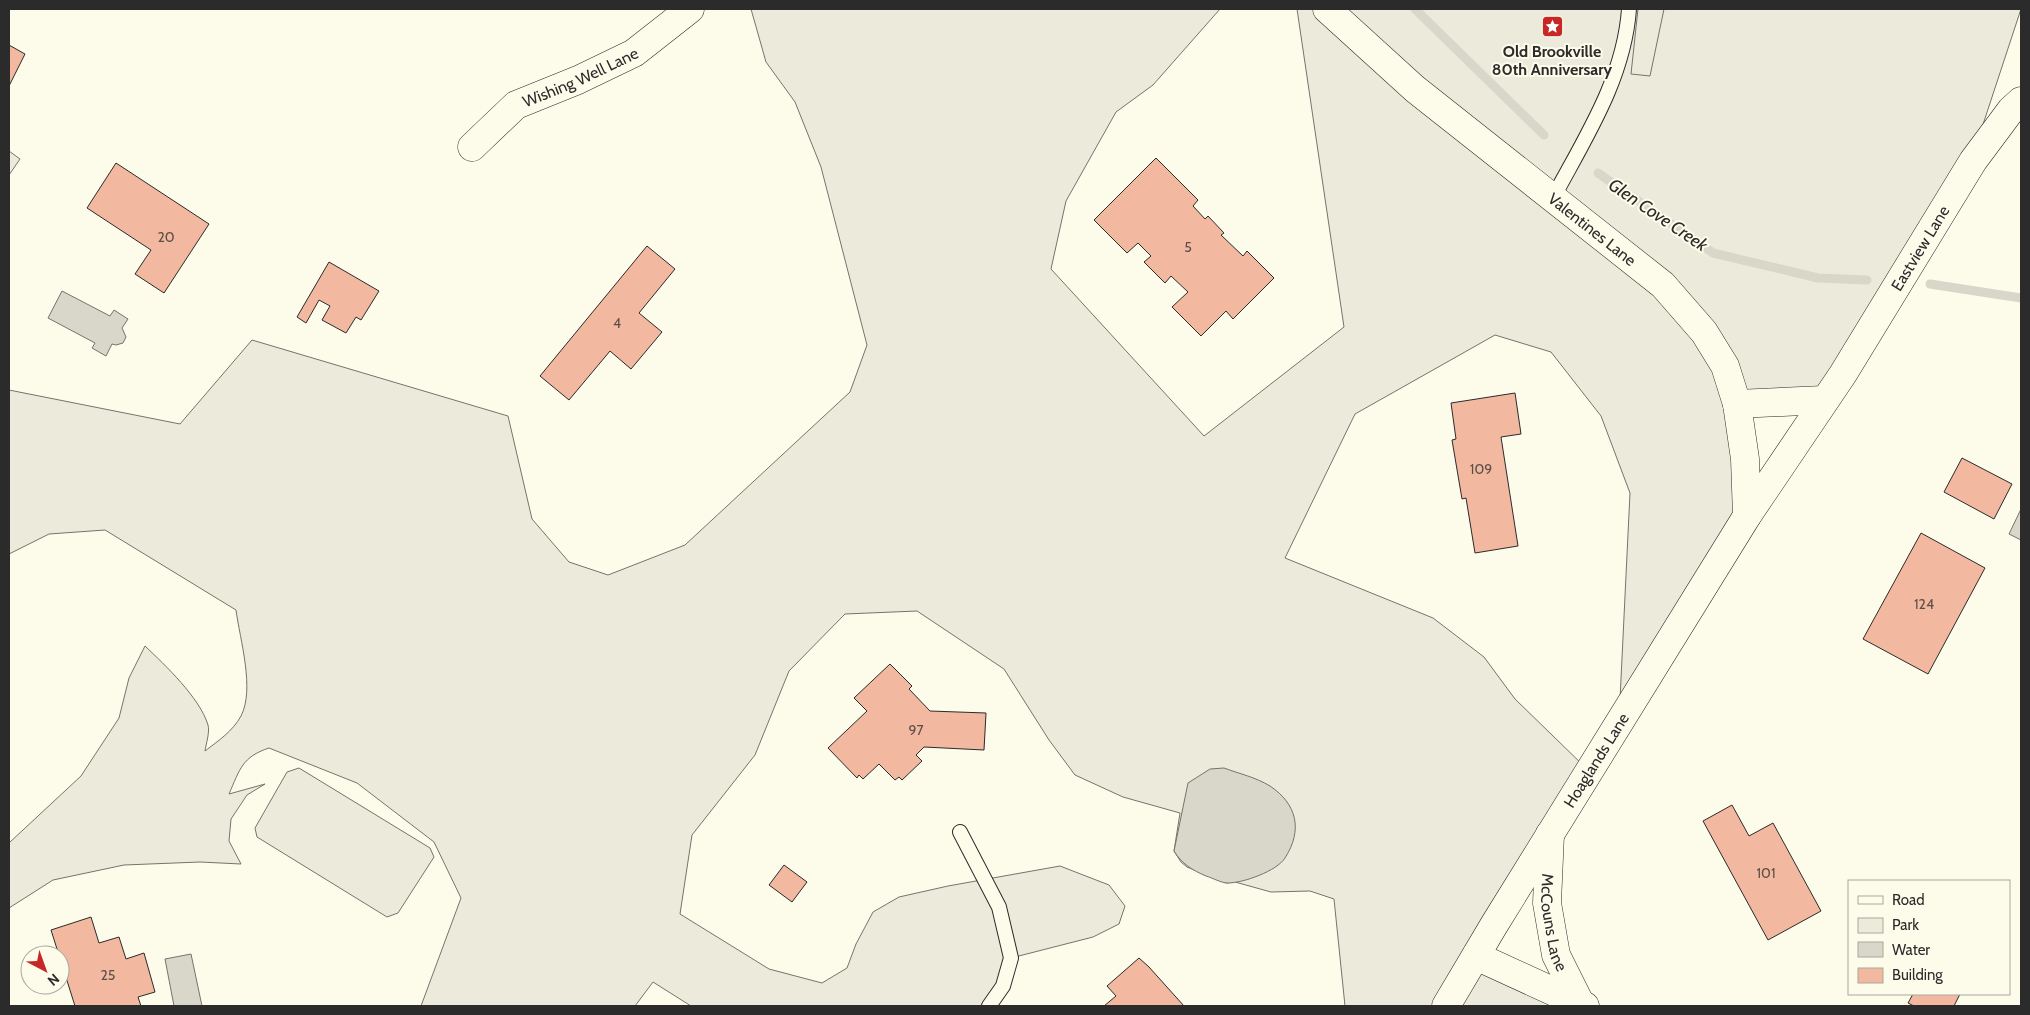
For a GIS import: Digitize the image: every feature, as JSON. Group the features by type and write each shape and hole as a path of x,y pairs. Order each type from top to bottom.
{"street":[{"name":"Wishing Well Lane","path":"472,147 516,105 578,80 634,53 690,9"},
{"name":"Valentines Lane","path":"1327,9 1415,89 1663,285 1704,332 1725,366 1738,404 1746,459 1747,516"},
{"name":"Eastview Lane","path":"1747,516 1843,374 1973,161 2011,110 2021,101"},
{"path":"1738,404 1824,400"},
{"name":"Hoaglands Lane","path":"1446,1006 1747,516"},
{"name":"McCouns Lane","path":"1550,834 1547,903 1556,955 1583,1005"},
{"name":"McCouns Lane","path":"1476,956 1583,1005"}],"lane":[{"path":"1553,198 1597,116 1618,70 1628,32 1629,9"},
{"path":"960,832 999,907 1011,958 1003,986 989,1006"}],"green space":[{"path":"751,9 1220,9 1153,85 1116,112 1066,201 1051,269 1204,436 1344,327 1297,9 2021,9 1968,170 1824,400 1746,400 1743,516 1619,720 1630,493 1601,416 1551,352 1495,335 1355,414 1285,558 1433,618 1484,657 1515,699 1588,770 1470,954 1585,1006 1345,1006 1334,899 1310,891 1271,892 1235,882 1226,883 1187,867 1181,862 1174,851 1180,813 1123,797 1075,775 1049,740 1004,669 917,611 845,614 789,671 755,755 692,835 680,914 769,969 822,983 847,968 856,944 873,912 899,897 948,886 1060,866 1109,885 1125,906 1119,924 1093,937 1011,958 989,1006 691,1006 653,982 635,1006 421,1006 461,898 434,842 357,783 269,748 253,755 247,760 239,771 229,794 265,784 247,795 231,819 229,841 241,864 200,862 124,865 53,880 9,908 9,843 81,776 119,718 129,678 145,646 181,682 198,704 208,725 205,751 225,735 241,716 245,705 247,679 236,610 105,530 49,534 9,554 9,390 180,424 252,340 508,416 532,519 569,562 608,575 685,545 850,392 867,345 821,167 795,102 766,62"},
{"path":"9,151 20,159 9,175"},
{"path":"299,768 430,848 434,857 398,913 387,917 257,837 255,828 287,772"}],"shaded area":[{"path":"1638,9 1664,9 1650,76 1631,74"}],"water":[{"path":"62,291 110,316 114,310 128,319 122,328 126,337 123,343 112,344 106,356 92,348 95,343 48,318"},
{"path":"2021,509 2021,540 2009,534"},
{"path":"1224,768 1259,780 1279,793 1291,809 1295,828 1291,848 1281,863 1267,872 1242,881 1228,883 1192,869 1180,860 1174,851 1188,783 1210,769"},
{"path":"191,954 202,1006 174,1006 165,959"}],"building":[{"path":"9,45 25,54 9,86"},
{"path":"1156,158 1198,200 1193,206 1205,219 1208,216 1224,233 1221,235 1243,256 1247,251 1274,278 1233,319 1226,311 1201,336 1172,307 1188,292 1171,276 1165,283 1144,262 1151,256 1138,243 1127,253 1094,220"},
{"path":"116,163 209,224 164,293 135,274 151,250 87,208"},
{"path":"647,246 675,269 639,313 662,332 631,369 610,351 569,400 540,376"},
{"path":"329,262 379,291 361,320 356,317 346,333 322,320 330,306 319,300 306,323 297,317"},
{"path":"1515,393 1521,434 1501,437 1518,546 1475,553 1466,498 1462,499 1452,440 1456,439 1451,403"},
{"path":"1962,458 2012,484 1994,519 1944,492"},
{"path":"1921,533 1985,568 1928,674 1863,639"},
{"path":"890,664 912,686 909,689 930,711 986,713 984,750 924,747 916,755 922,761 902,780 899,777 895,780 879,764 863,779 859,775 857,778 828,748 867,711 854,698"},
{"path":"1732,805 1749,836 1773,823 1821,911 1768,940 1703,821"},
{"path":"784,865 807,882 792,902 769,885"},
{"path":"91,917 99,943 119,937 126,959 144,953 155,992 138,997 141,1006 75,1006 70,990 70,945 56,945 51,930"},
{"path":"1139,958 1184,1006 1104,1006 1116,996 1107,986"},
{"path":"1912,995 1960,995 1954,1006 1914,1006 1908,1003"}],"waterway":[{"name":"Glen Cove Creek","path":"1415,9 1544,135"},
{"name":"Glen Cove Creek","path":"1598,173 1713,253 1818,278 1867,280"},
{"name":"Glen Cove Creek","path":"1930,284 2021,298"}],"place":[{"name":"Old Brookville 80th Anniversary","path":"1552,27"}]}
